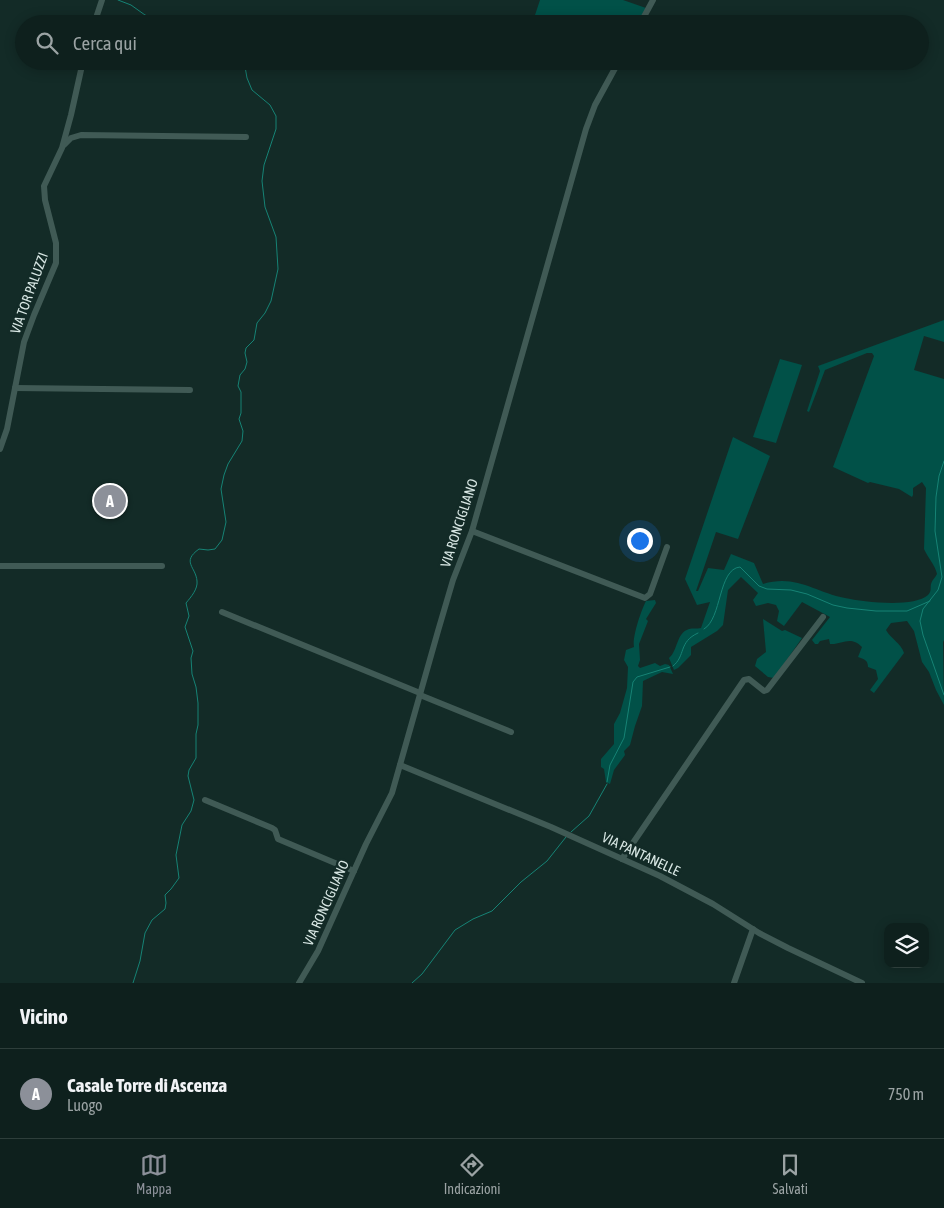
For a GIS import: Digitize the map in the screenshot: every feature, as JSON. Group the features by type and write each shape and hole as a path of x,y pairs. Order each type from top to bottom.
{"street":[{"path":"97,15 102,0"},
{"path":"645,15 653,0"},
{"name":"VIA TOR PALUZZI","path":"0,449 7,429 24,342 56,263 56,243 43,189 62,148 81,70"},
{"name":"VIA RONCIGLIANO","path":"299,983 318,951 390,796 453,580 472,531 586,129 595,105 614,70"},
{"path":"62,148 70,139 81,135 246,137"},
{"path":"15,388 190,390"},
{"path":"472,531 645,598 650,594 667,547"},
{"path":"0,566 162,566"},
{"path":"222,612 511,732"},
{"path":"622,859 744,680 749,679 764,691 768,690 823,617"},
{"name":"VIA PANTANELLE","path":"400,765 551,827 682,887 814,962 862,983"},
{"path":"205,800 272,828 275,830 279,840 354,872"},
{"path":"734,983 753,929"}],"green space":[{"path":"540,0 623,0 646,8 642,15 535,15"},
{"path":"944,320 944,342 924,336 914,370 944,379 944,705 929,672 922,662 914,631 907,621 891,623 886,630 901,646 904,653 874,693 870,690 878,679 876,670 868,667 864,659 858,657 862,647 858,643 850,641 830,644 829,639 815,644 812,640 830,617 802,602 784,626 777,621 779,611 776,605 768,603 756,606 753,600 758,593 741,577 728,590 723,625 717,631 691,647 691,655 674,670 669,658 679,638 689,629 701,628 710,602 697,605 685,579 733,437 770,456 738,539 716,532 696,591 698,591 708,568 724,570 731,554 754,563 763,584 775,581 795,582 845,598 888,603 912,602 929,594 931,583 937,574 924,549 926,488 922,482 913,488 912,497 899,489 868,483 833,467 874,356 872,353 867,353 825,370 809,412 807,411 820,371 818,366"},
{"path":"780,359 802,365 776,443 753,437"},
{"path":"655,600 656,603 646,619 648,621 639,644 640,660 638,666 640,668 655,663 660,666 665,664 669,665 673,674 662,672 643,681 642,706 630,745 624,751 625,755 614,770 610,784 606,782 604,769 601,767 601,759 614,744 614,724 620,713 627,688 628,667 624,660 626,650 634,647 639,617 646,601"},
{"path":"763,619 782,631 785,630 802,638 774,678 768,677 755,666 757,659 766,652"}],"waterway":[{"path":"118,0 131,5 145,15"},
{"path":"133,983 140,961 145,933 152,920 165,909 165,895 179,878 176,855 182,825 191,811 194,800 188,776 189,770 196,758 198,703 192,674 191,658 193,651 185,627 189,616 186,603 192,596 197,581 190,561 199,549 215,549 222,540 226,522 221,489 228,464 242,441 243,431 239,419 241,413 241,392 238,386 240,375 245,369 247,362 246,348 254,340 257,323 271,301 278,269 276,237 265,207 262,181 264,165 276,129 276,116 270,105 252,90 246,70"},
{"path":"944,461 939,476 936,497 935,531 942,577 938,590 923,609 920,621 944,695"},
{"path":"704,629 710,624 728,576 733,570 740,567 759,586 767,589 791,590 847,608 876,611 907,611 930,601"},
{"path":"673,666 680,658 687,641 698,633"},
{"path":"607,782 610,765 624,738 633,682 637,677 670,667"},
{"path":"571,832 589,816 607,784"},
{"path":"412,983 422,974 455,930 473,919 492,911 521,882 547,861 566,837"}],"place":[{"name":"Casale Torre di Ascenza","path":"110,501"}]}
